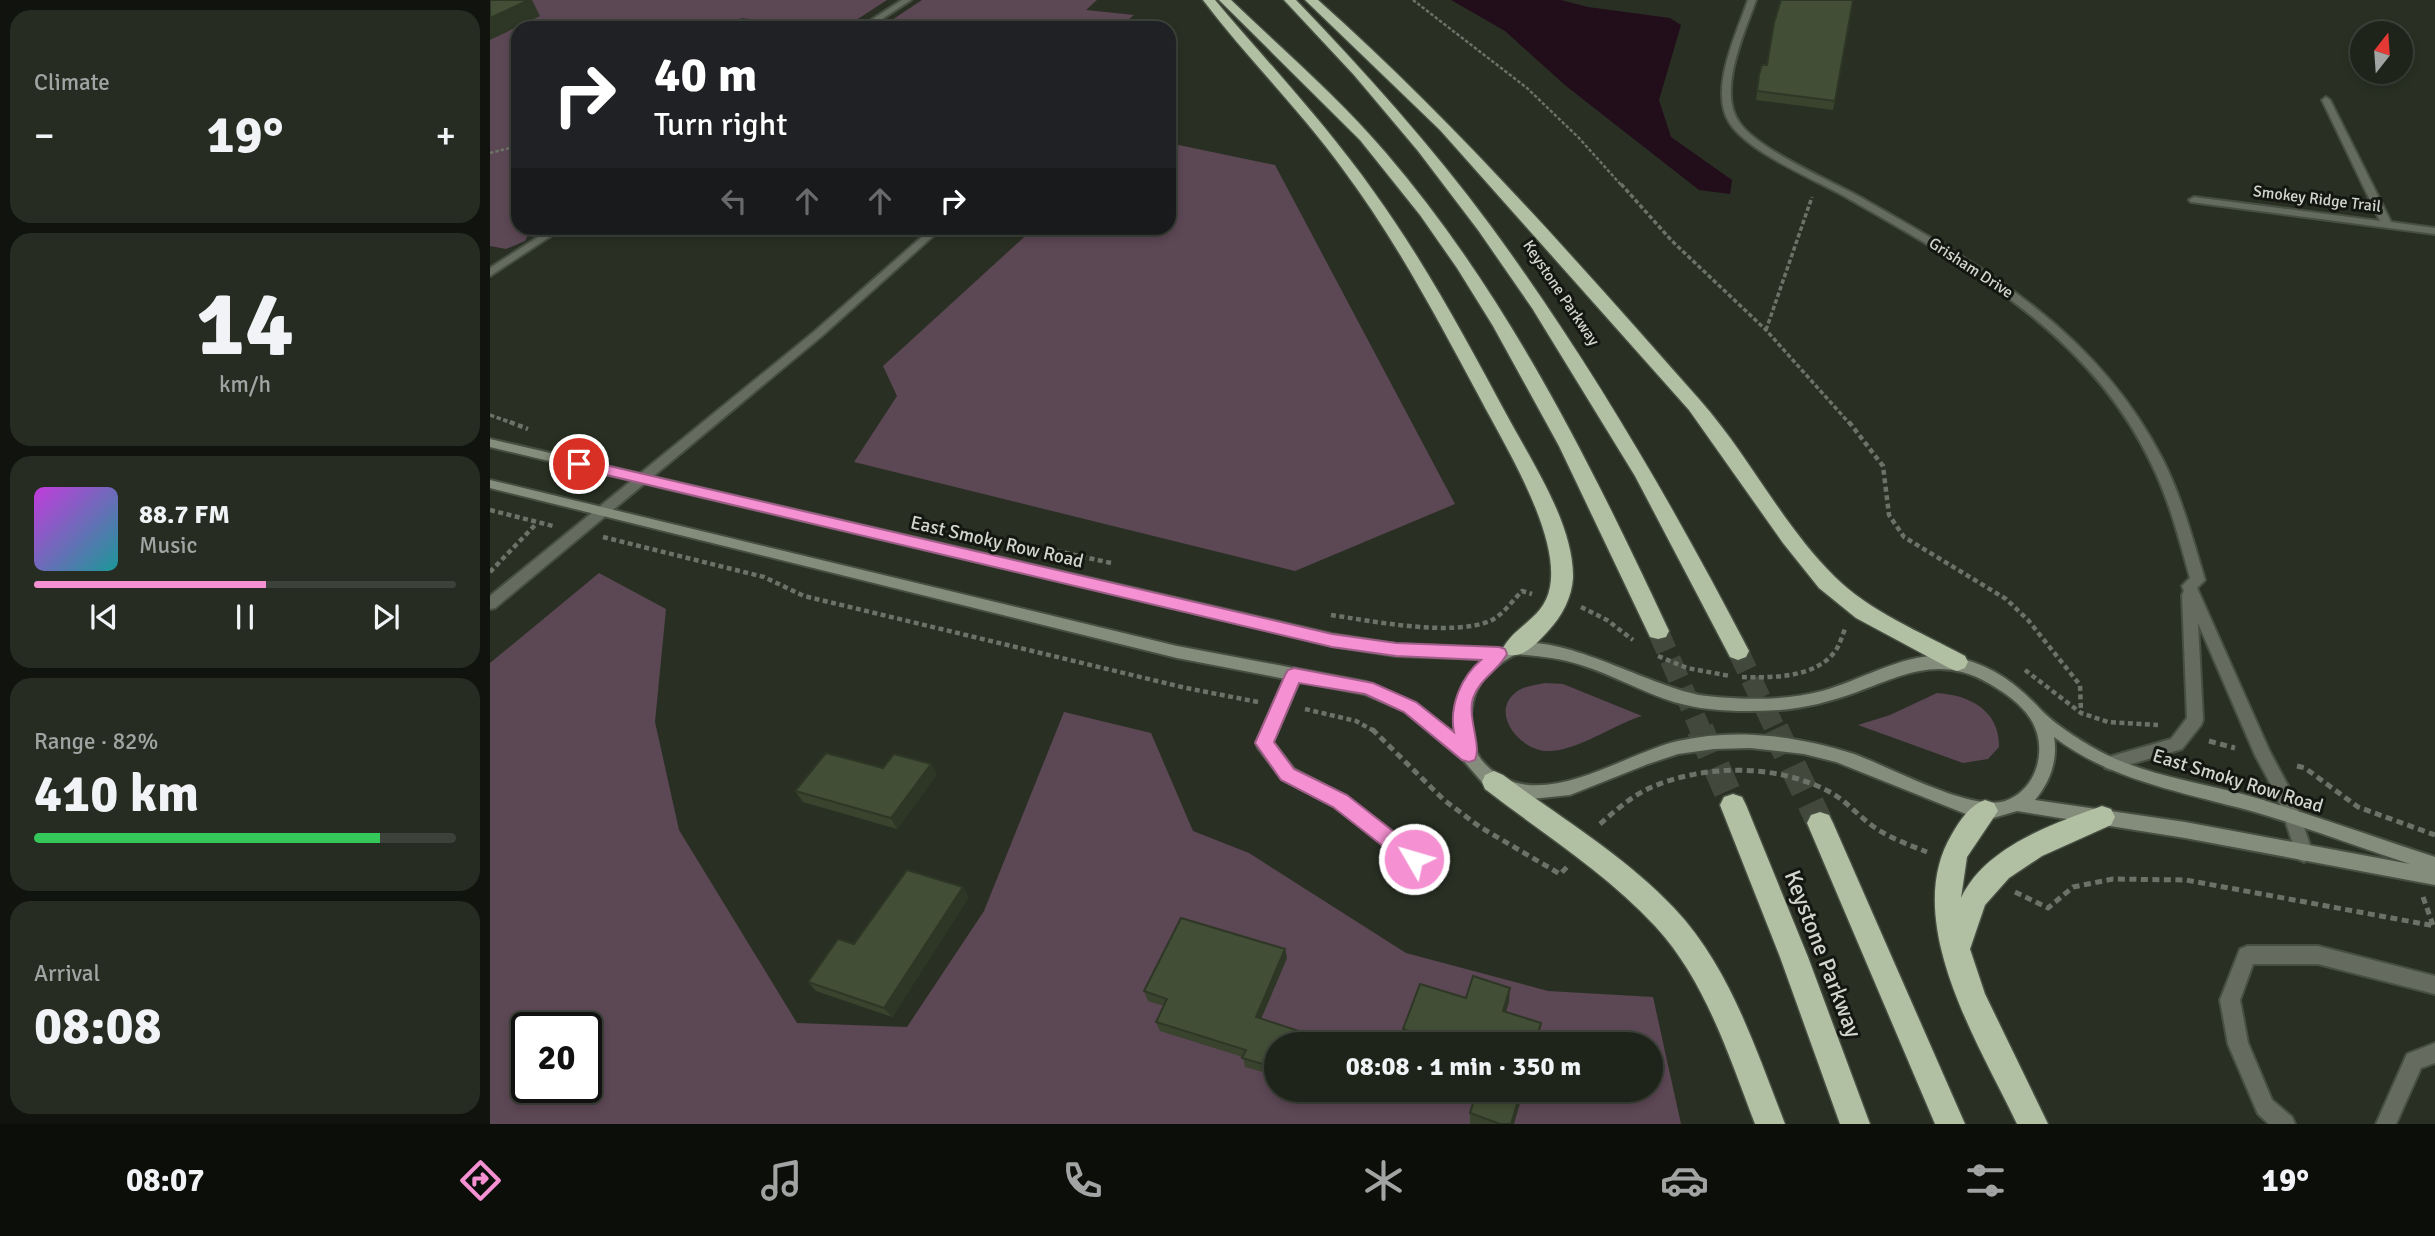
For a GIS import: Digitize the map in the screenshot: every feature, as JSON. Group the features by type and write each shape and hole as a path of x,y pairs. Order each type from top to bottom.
{"highway":[{"path":"1209,0 1330,143 1396,236 1433,296 1531,478 1557,542 1561,563 1560,590 1550,615 1506,651"},
{"path":"1225,0 1367,140 1395,173 1453,253 1544,403 1602,512 1658,631"},
{"name":"Keystone Parkway","path":"1290,0 1399,118 1482,223 1539,303 1654,491 1738,651"},
{"path":"1311,0 1367,50 1445,127 1695,407 1790,538 1827,582 1864,612 1957,662"},
{"path":"1494,782 1552,827 1584,846 1614,869 1666,918 1710,980 1770,1124"},
{"name":"Keystone Parkway","path":"1733,805 1772,899 1855,1124"},
{"path":"1984,811 1969,828 1951,863 1947,887 1950,930 1955,952 2033,1124"},
{"path":"1955,952 1975,897 1988,879 2015,859 2102,817"},
{"path":"1820,823 1950,1124"}],"street":[{"path":"874,21 906,0"},
{"name":"Grisham Drive","path":"1752,0 1725,88 1728,111 1735,124 1767,149 1965,261 2002,286 2062,338 2116,399 2149,446 2168,484 2197,580 2189,586"},
{"path":"2326,100 2387,224"},
{"name":"Smokey Ridge Trail","path":"2194,200 2435,231"},
{"path":"490,272 547,235"},
{"path":"490,604 819,333 929,235"},
{"name":"East Smoky Row Road","path":"490,443 1332,640 1396,650 1506,651 1569,655 1663,693 1702,702 1796,702 1822,697 1906,666 1957,662 2004,685 2019,695 2039,717 2080,748 2111,763 2156,779 2224,796 2294,818 2435,865"},
{"path":"490,484 1177,652 1367,688 1391,696 1423,716 1469,755 1481,773 1494,782 1521,790 1575,788 1596,781 1637,760 1691,745 1722,742 1773,743 1806,747 1841,757 1984,811 2017,804 2185,830 2435,877"},
{"name":"Grisham Drive","path":"2111,763 2176,744 2195,720 2189,586"},
{"name":"Grisham Drive","path":"2189,586 2263,755 2285,795 2304,854"},
{"path":"1469,755 1462,727 1463,700 1477,673 1506,651"},
{"path":"1294,675 1264,743 1288,774 1340,801 1414,859"},
{"path":"2017,804 2031,793 2047,760 2048,745 2039,717"},
{"path":"2285,1124 2265,1107 2238,1044 2230,1000 2247,955 2318,955 2435,985"},
{"path":"2386,1124 2414,1061 2435,1053"}],"path":[{"path":"1413,0 1527,88 1579,138 1672,241 1766,330 1869,445 1883,466 1889,515 1905,537 2006,599 2028,620 2080,685 2081,713"},
{"path":"490,153 511,148"},
{"path":"1766,330 1810,198 1818,193"},
{"path":"490,510 538,522 490,572"},
{"path":"639,546 756,574 804,596 1186,688 1327,713 1356,721 1372,729 1444,800 1480,827 1560,874"},
{"path":"1402,622 1467,626 1489,621 1522,591"},
{"path":"2135,723 2162,725"},
{"path":"2305,768 2358,807 2435,835"},
{"path":"1599,825 1650,788 1681,777 1728,772 1771,773 1817,785 1832,793 1886,834 1927,852"},
{"path":"2048,908 2073,887 2113,879 2186,880 2435,926"}],"shaded area":[{"path":"490,0 887,0 855,21 511,21 511,235 528,235 525,241 506,249 490,246"},
{"path":"922,0 1097,0 1086,10 1134,15 1127,21 890,21"},
{"path":"1451,0 1561,0 1588,7 1670,18 1681,25 1659,100 1671,137 1732,180 1730,194 1699,190 1566,86 1505,31"},
{"path":"1176,144 1275,165 1455,504 1295,571 854,462 897,396 883,366 1026,235 1176,235"},
{"path":"599,573 666,609 655,722 679,830 797,1023 907,1027 984,911 1064,712 1151,733 1193,831 1249,853 1406,953 1548,991 1653,997 1661,1032 1264,1032 1264,1102 1663,1102 1663,1042 1681,1124 490,1124 490,663"},
{"path":"1563,684 1642,716 1569,748 1545,751 1536,749 1526,744 1511,729 1506,711 1508,701 1515,693 1529,686"},
{"path":"1937,693 1971,701 1989,715 1998,734 1999,747 1988,759 1963,763 1858,725 1890,715"}],"building":[{"path":"490,0 529,0 490,18"},
{"path":"1781,0 1853,0 1835,101 1757,91 1762,65 1767,65"},
{"path":"826,753 883,768 894,754 931,764 891,818 795,791"},
{"path":"907,870 963,887 884,1008 808,982 838,939 854,944"},
{"path":"1181,918 1285,949 1256,1017 1302,1032 1264,1032 1264,1064 1242,1058 1246,1050 1156,1022 1167,999 1144,991"},
{"path":"1473,976 1510,988 1503,1011 1541,1023 1539,1032 1411,1032 1403,1029 1420,984 1466,998"},
{"path":"1473,1102 1517,1102 1511,1124 1500,1124 1470,1113"}],"tunnel":[{"path":"1658,631 1701,731"},
{"path":"1738,651 1776,731"},
{"path":"1700,729 1733,805"},
{"path":"1775,729 1820,823"}],"route":[{"path":"579,464 1332,640 1396,650 1499,654 1477,673 1463,700 1462,727 1469,755 1423,716 1391,696 1350,684 1294,675 1264,743 1288,774 1340,801 1414,859"}]}
